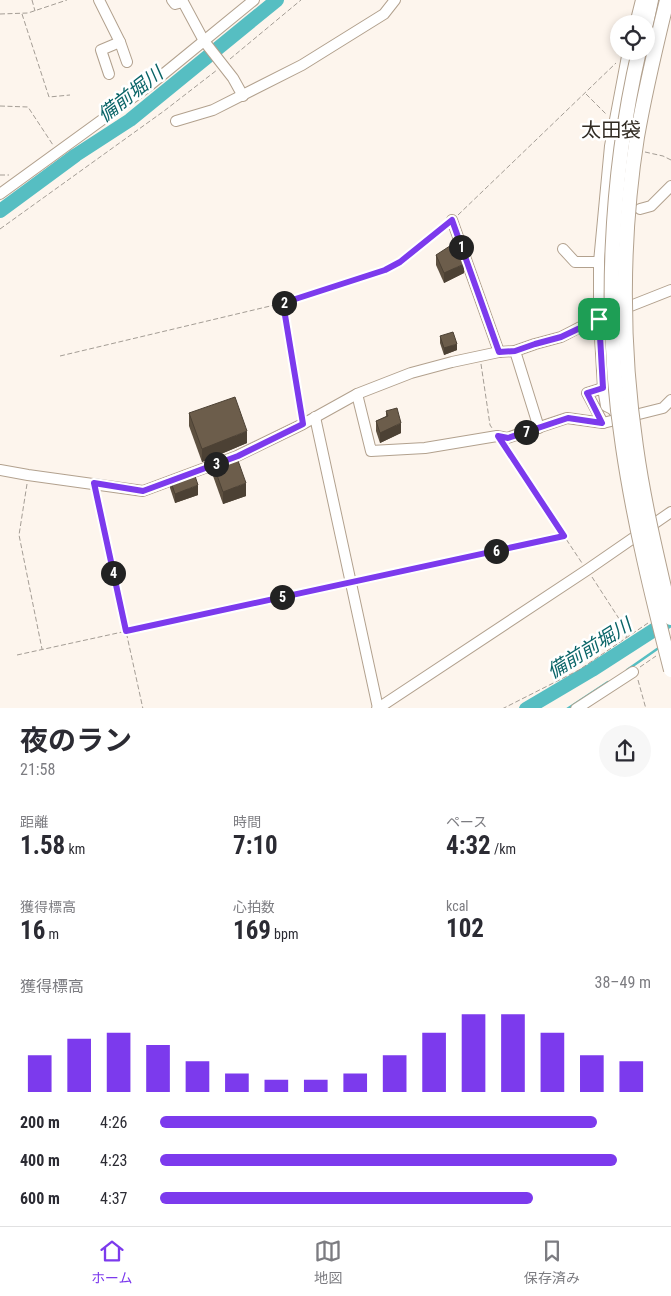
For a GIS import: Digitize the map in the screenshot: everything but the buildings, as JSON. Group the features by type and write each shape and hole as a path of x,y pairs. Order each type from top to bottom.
{"highway":[{"path":"648,15 651,0"},
{"path":"667,0 652,61 637,138 626,248 626,300 627,356 636,446 653,541 671,618"},
{"path":"637,60 624,132 617,194 613,253 614,356 618,413 632,498 642,549 671,670"}],"street":[{"path":"99,0 120,42 127,62"},
{"path":"172,0 175,4 183,2 204,41 233,78 242,96"},
{"path":"0,194 150,85 254,0"},
{"path":"176,120 212,110 302,65 384,14 395,0"},
{"path":"637,15 641,0"},
{"path":"655,27 668,31"},
{"path":"109,74 101,50 120,42"},
{"path":"620,418 612,409 606,406 603,388 599,319 600,259 614,122 626,62"},
{"path":"640,209 651,206 671,186"},
{"path":"452,220 499,352"},
{"path":"563,249 575,262 600,259 614,249 631,228 638,228"},
{"path":"0,470 143,491 238,456 315,418 357,394 411,373 499,352 515,351 561,337 599,319 671,290"},
{"path":"515,351 539,428"},
{"path":"602,423 587,393 603,388"},
{"path":"357,394 371,452 425,448 498,436 508,438 568,418 602,423 663,408 671,400"},
{"path":"315,418 377,708 587,570 671,512"},
{"path":"576,708 633,672"}],"path":[{"path":"32,0 35,11"},
{"path":"0,14 22,14 68,0"},
{"path":"0,230 164,111 301,0"},
{"path":"22,14 48,97 70,95"},
{"path":"60,356 283,303 385,270 400,262 452,220 617,62 626,62"},
{"path":"585,93 614,122"},
{"path":"0,106 30,108 55,148 53,155"},
{"path":"0,175 14,176"},
{"path":"283,303 303,424"},
{"path":"480,357 490,425 627,631 626,638"},
{"path":"28,475 19,535 42,649"},
{"path":"94,483 143,708"},
{"path":"17,655 564,536"},
{"path":"502,708 579,670 649,623"},
{"path":"646,708 637,676 633,672 656,656"}],"waterway":[{"name":"備前堀川","path":"0,211 76,155 130,120 277,0"},
{"name":"備前前堀川","path":"528,708 592,670 668,621"},
{"path":"627,670 660,647"},
{"path":"569,708 608,682"}],"district":[{"name":"太田袋","path":"611,130"}],"route":[{"path":"452,220 499,352 515,351 561,337 599,319 603,388 587,393 602,423 568,418 508,438 498,436 564,536 126,631 94,483 143,491 238,456 303,424 283,303 385,270 400,262 452,220"}]}
